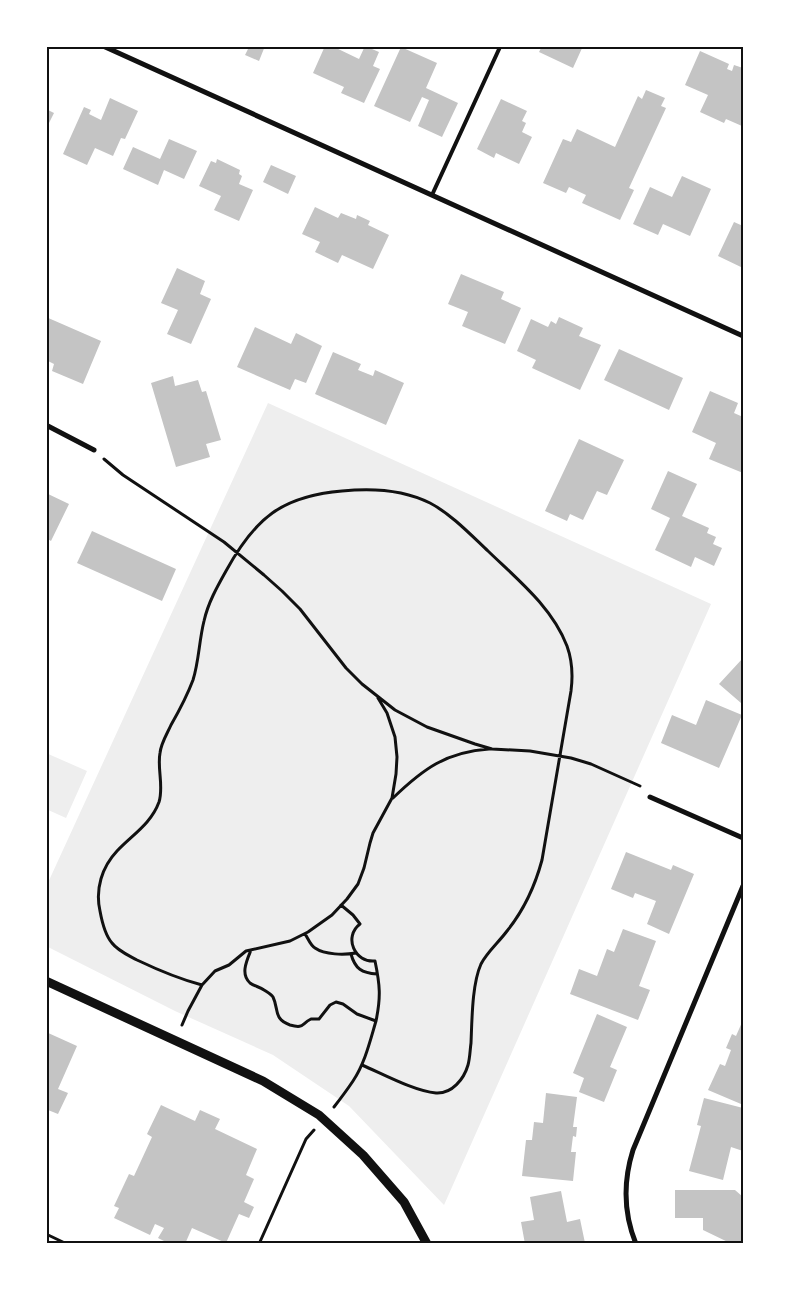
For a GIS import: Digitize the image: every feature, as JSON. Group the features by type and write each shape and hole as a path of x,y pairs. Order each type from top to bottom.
{"street":[{"path":"103,46 743,336"},
{"path":"46,426 94,450"},
{"path":"650,797 743,838"},
{"path":"636,1244 626,1209 626,1180 633,1150 743,886"},
{"path":"46,981 263,1081 324,1119 363,1155 404,1202 427,1244"}],"lane":[{"path":"432,195 500,47"}],"path":[{"path":"94,450 123,475 237,552 300,609 346,668 362,684 395,710 427,727 492,749"},
{"path":"202,985 180,979 153,968 114,945 109,940 104,925 99,906 98,891 108,862 115,853 139,832 158,805 161,790 159,762 161,748 192,683 204,622 217,586 237,552 262,520 295,500 317,494 358,489 377,490 429,502 462,527 519,580 550,614 567,647 571,663 572,690 542,860 536,881 524,906 509,929 485,958 480,969 475,992 469,1060 463,1076 458,1084 443,1093 406,1084 362,1065"},
{"path":"377,696 386,713 395,738 396,767 392,798"},
{"path":"175,1041 202,985 215,971 229,965 251,950 290,941 305,934 341,906 358,884 373,833 392,798 424,770 450,756 468,751 492,749 530,751 560,756 591,764 640,786 647,791 650,797"},
{"path":"341,906 353,915 360,924 355,929 351,940 352,944 356,953 364,960 375,961 380,996 376,1021 362,1065 343,1095"},
{"path":"305,934 313,946 320,950 356,953"},
{"path":"251,950 245,965 246,978 249,982 271,995 274,999 276,1012 282,1021 292,1025 303,1026 312,1019 319,1019 330,1005 336,1002 343,1004 357,1014 376,1021"},
{"path":"351,954 359,969 377,974"},
{"path":"259,1244 306,1139 324,1119"},
{"path":"46,1234 67,1244"}],"shaded area":[{"path":"268,403 711,604 444,1205 349,1106 273,1055 175,1011 46,946 46,887"},
{"path":"46,753 87,771 66,818 46,809"}],"building":[{"path":"242,46 265,46 259,61 245,55 248,49"},
{"path":"325,46 332,46 359,59 365,46 379,52 373,66 380,69 364,103 341,93 344,87 313,73"},
{"path":"542,46 583,46 573,68 539,52"},
{"path":"401,47 437,63 426,88 458,103 442,137 418,126 429,100 422,97 410,122 374,106"},
{"path":"700,51 729,64 727,69 732,71 734,65 743,68 742,126 726,119 724,123 700,112 708,95 685,85"},
{"path":"646,90 665,98 661,106 666,108 629,188 634,190 620,220 582,203 586,195 569,187 566,193 543,183 563,139 571,142 577,129 615,147 638,96 642,99"},
{"path":"110,98 138,111 125,139 121,138 113,156 95,148 87,165 63,154 84,107 91,110 89,114 101,120"},
{"path":"501,99 527,111 522,121 526,123 522,132 532,137 519,164 496,153 494,158 477,149"},
{"path":"46,109 54,113 46,129"},
{"path":"169,139 197,151 184,179 164,170 158,185 123,169 133,147 160,159"},
{"path":"217,159 240,170 239,174 242,176 239,184 253,190 239,221 214,210 221,196 199,186 211,161 216,163"},
{"path":"271,165 296,176 288,194 263,182"},
{"path":"682,176 711,189 690,236 663,224 658,235 633,224 650,187 672,197"},
{"path":"315,207 338,218 341,213 356,219 357,215 370,221 368,225 389,235 373,269 342,255 338,263 315,252 320,242 302,234"},
{"path":"734,222 743,226 743,268 718,256"},
{"path":"177,268 205,281 200,294 211,299 191,344 167,334 178,310 161,303"},
{"path":"461,274 504,292 501,299 521,308 505,344 462,326 468,312 448,304"},
{"path":"46,317 101,341 83,384 52,371 54,364 46,360"},
{"path":"559,317 583,328 579,336 601,345 580,390 532,368 536,360 517,351 531,319 548,327 551,321 556,324"},
{"path":"255,327 291,344 296,333 322,346 306,383 295,379 290,390 237,367"},
{"path":"619,349 683,378 669,410 604,380"},
{"path":"333,352 361,364 358,370 373,376 375,370 404,383 386,425 315,394"},
{"path":"173,376 175,386 198,380 202,392 206,391 221,440 206,444 210,457 176,467 151,383"},
{"path":"710,391 738,403 734,413 743,417 743,473 709,459 716,443 692,432"},
{"path":"579,439 624,460 607,495 597,491 583,520 570,514 567,521 545,511"},
{"path":"668,471 697,484 682,516 709,528 707,533 716,537 713,544 722,548 714,566 695,557 691,567 655,550 670,518 651,509"},
{"path":"46,493 69,504 51,541 46,538"},
{"path":"92,531 176,569 162,601 77,563"},
{"path":"743,658 743,700 741,703 719,684"},
{"path":"706,700 742,715 719,768 661,743 672,715 696,725"},
{"path":"626,852 671,870 673,865 694,874 669,934 647,924 656,901 635,893 633,898 611,889"},
{"path":"623,929 656,941 639,986 650,990 638,1020 570,994 579,969 597,976 607,949 614,952"},
{"path":"597,1014 627,1027 610,1067 617,1070 604,1102 579,1092 584,1078 573,1073"},
{"path":"743,1020 743,1101 741,1104 708,1090 720,1064 725,1066 731,1050 726,1048 732,1034 736,1036"},
{"path":"46,1032 77,1046 58,1089 68,1093 58,1114 48,1110 46,1115"},
{"path":"546,1093 577,1097 573,1127 577,1127 576,1137 573,1136 571,1152 576,1152 573,1181 522,1176 526,1140 532,1140 534,1122 543,1123"},
{"path":"704,1098 743,1108 743,1151 731,1147 723,1180 689,1171 701,1126 697,1125"},
{"path":"161,1105 195,1121 200,1110 220,1119 215,1129 257,1149 246,1175 254,1179 244,1202 254,1207 249,1218 239,1214 226,1243 192,1228 185,1244 170,1244 158,1238 164,1228 155,1224 150,1235 114,1218 119,1208 114,1206 129,1174 134,1176 152,1137 147,1134"},
{"path":"675,1190 735,1190 743,1197 743,1240 739,1244 732,1244 703,1230 703,1218 675,1218"},
{"path":"561,1191 567,1222 580,1219 585,1243 525,1244 521,1222 534,1220 530,1197"}]}
